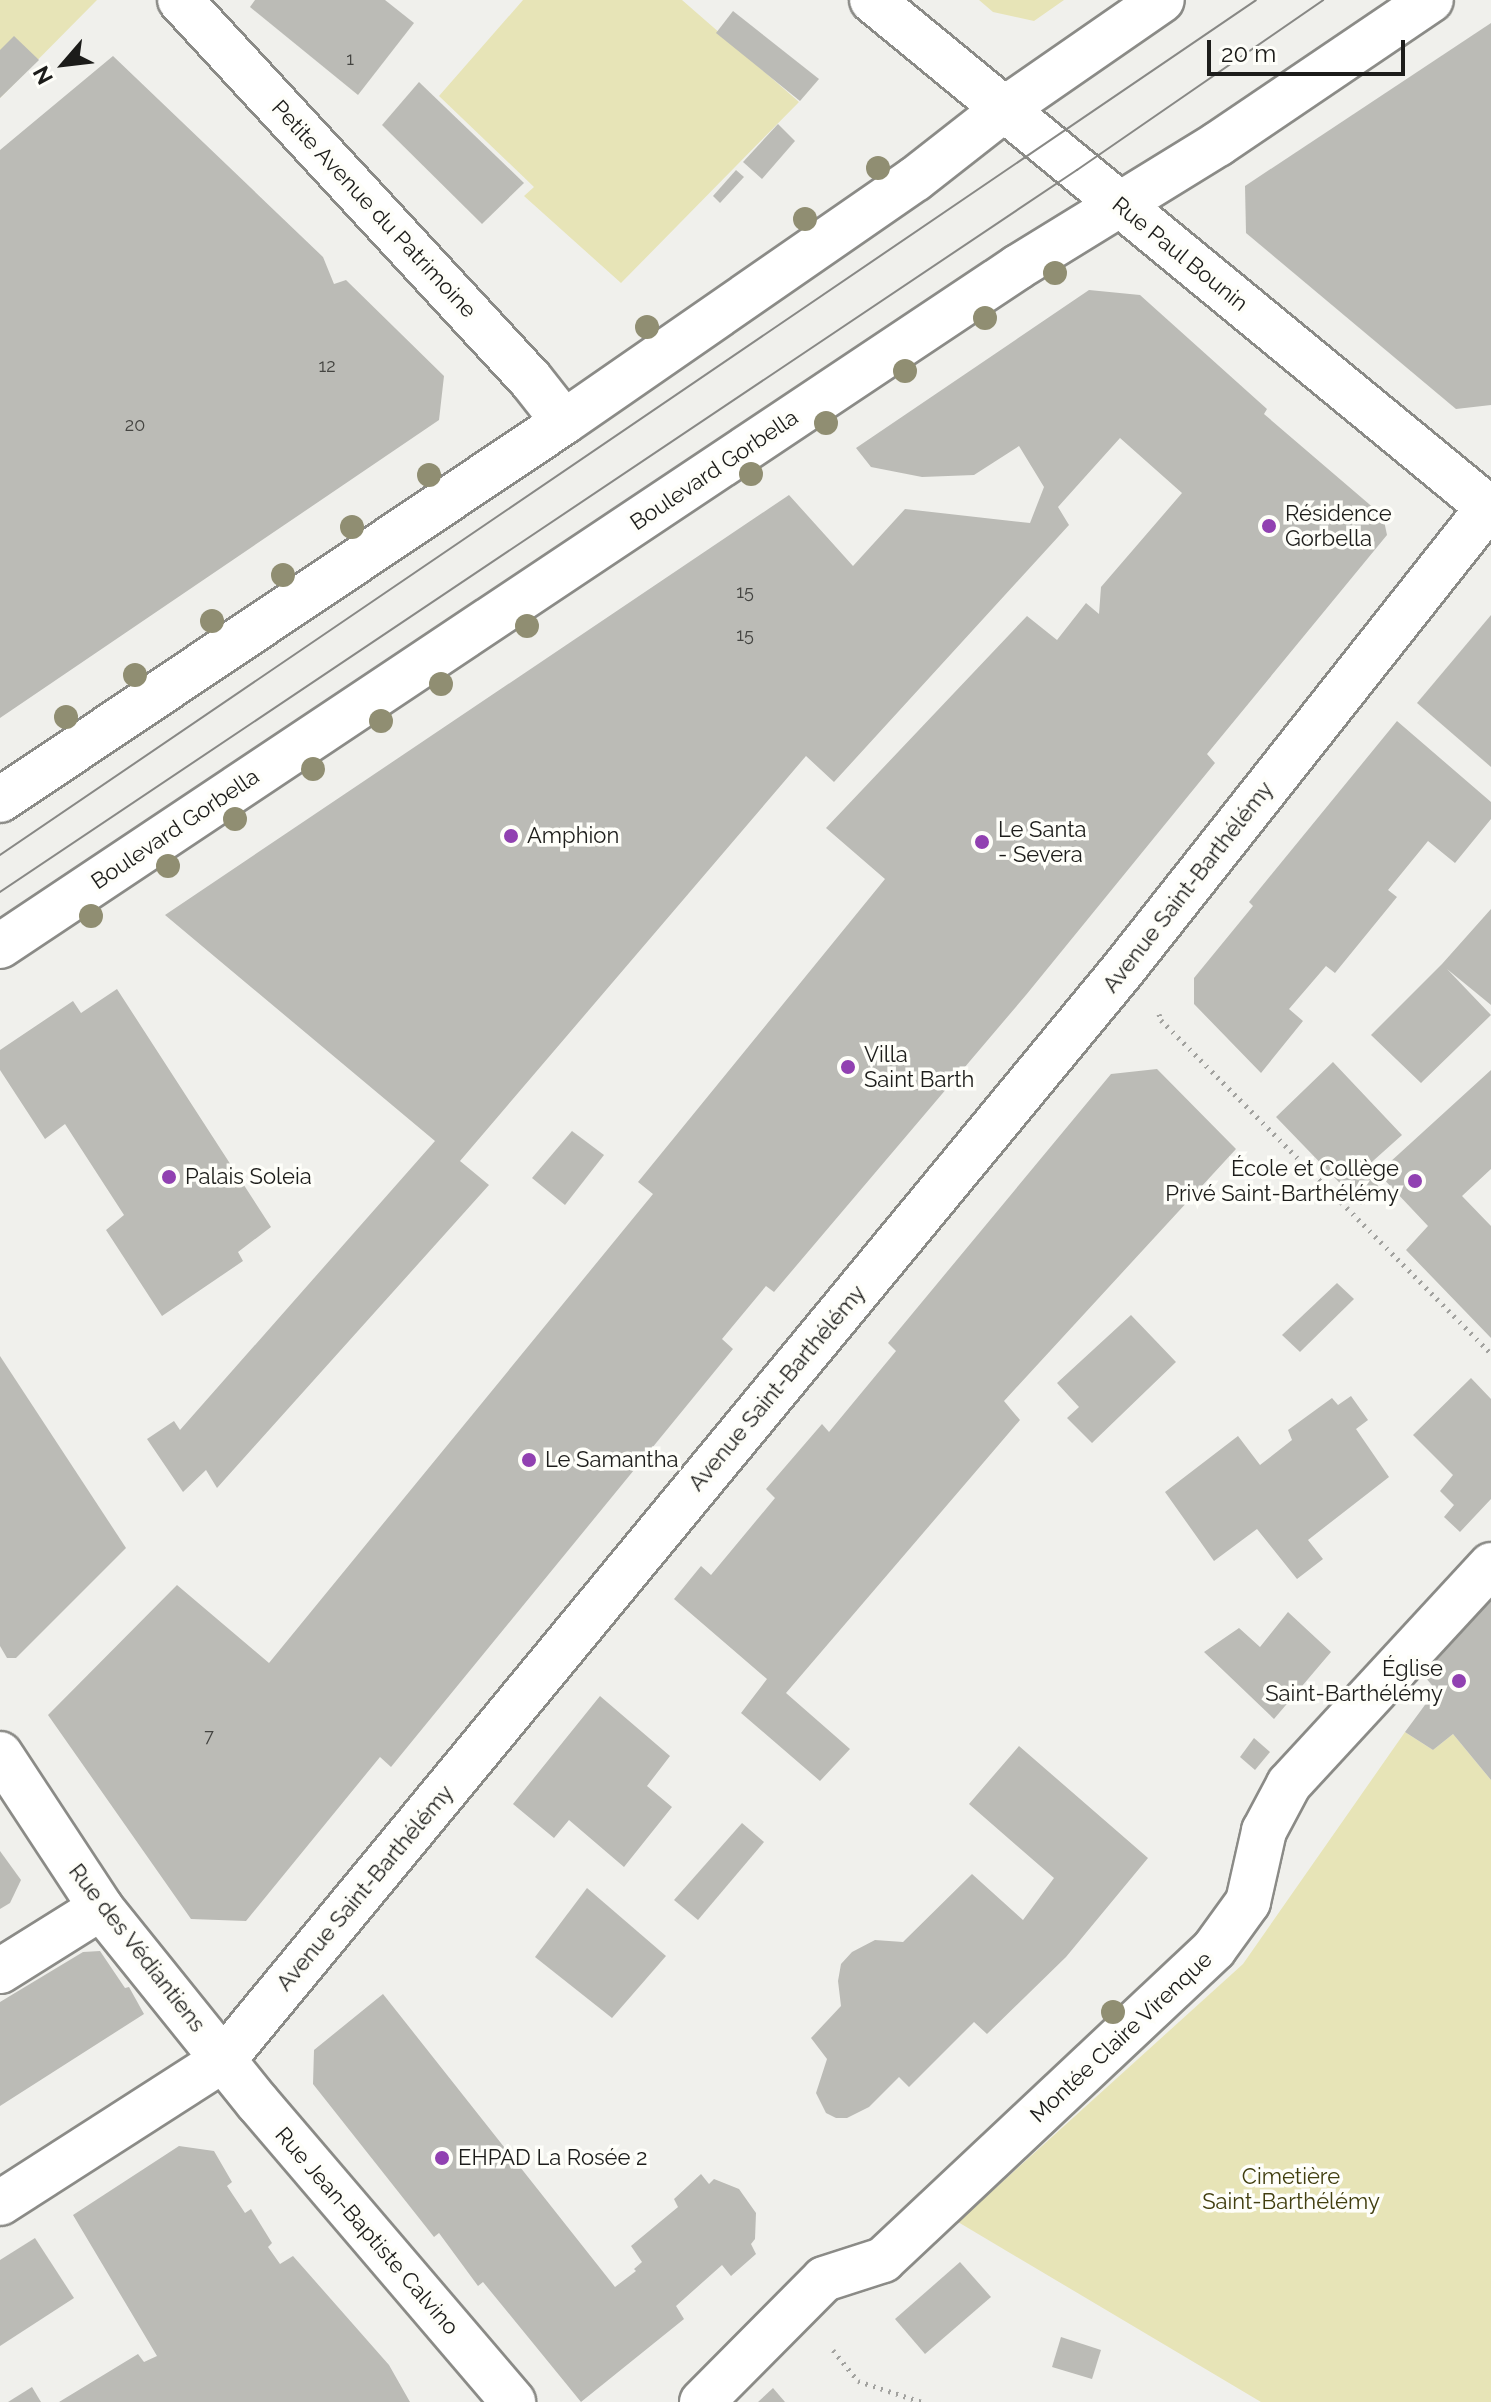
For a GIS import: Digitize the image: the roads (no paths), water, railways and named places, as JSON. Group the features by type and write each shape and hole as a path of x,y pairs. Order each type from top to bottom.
{"street":[{"name":"Rue Paul Bounin","path":"872,0 1490,506"},
{"path":"0,800 564,422 915,179 1003,110 1162,0"},
{"name":"Boulevard Gorbella","path":"0,946 1018,267 1218,144 1431,0"},
{"name":"Petite Avenue du Patrimoine","path":"186,2 531,380 564,422"},
{"name":"Avenue Saint-Barthélémy","path":"0,2203 224,2059 1125,967 1490,506"},
{"name":"Montée Claire Virenque","path":"702,2402 824,2279 883,2260 1214,1949 1248,1902 1264,1831 1289,1784 1491,1565"},
{"name":"Rue des Védiantiens","path":"0,1754 101,1908 224,2059"},
{"path":"0,1971 101,1908"},
{"name":"Rue Jean-Baptiste Calvino","path":"224,2059 513,2402"}],"tram line":[{"path":"0,855 1256,0"},
{"path":"0,892 1077,170 1323,0"}],"place":[{"name":"Résidence Gorbella","path":"1269,526"},
{"name":"Amphion","path":"511,836"},
{"name":"Le Santa - Severa","path":"982,842"},
{"name":"Villa Saint Barth","path":"848,1067"},
{"name":"Palais Soleia","path":"169,1177"},
{"name":"École et Collège Privé Saint-Barthélémy","path":"1415,1181"},
{"name":"Le Samantha","path":"529,1460"},
{"name":"Église Saint-Barthélémy","path":"1459,1681"},
{"name":"EHPAD La Rosée 2","path":"442,2158"}],"park label":[{"name":"Cimetière Saint-Barthélémy","path":"1291,2188"}]}
